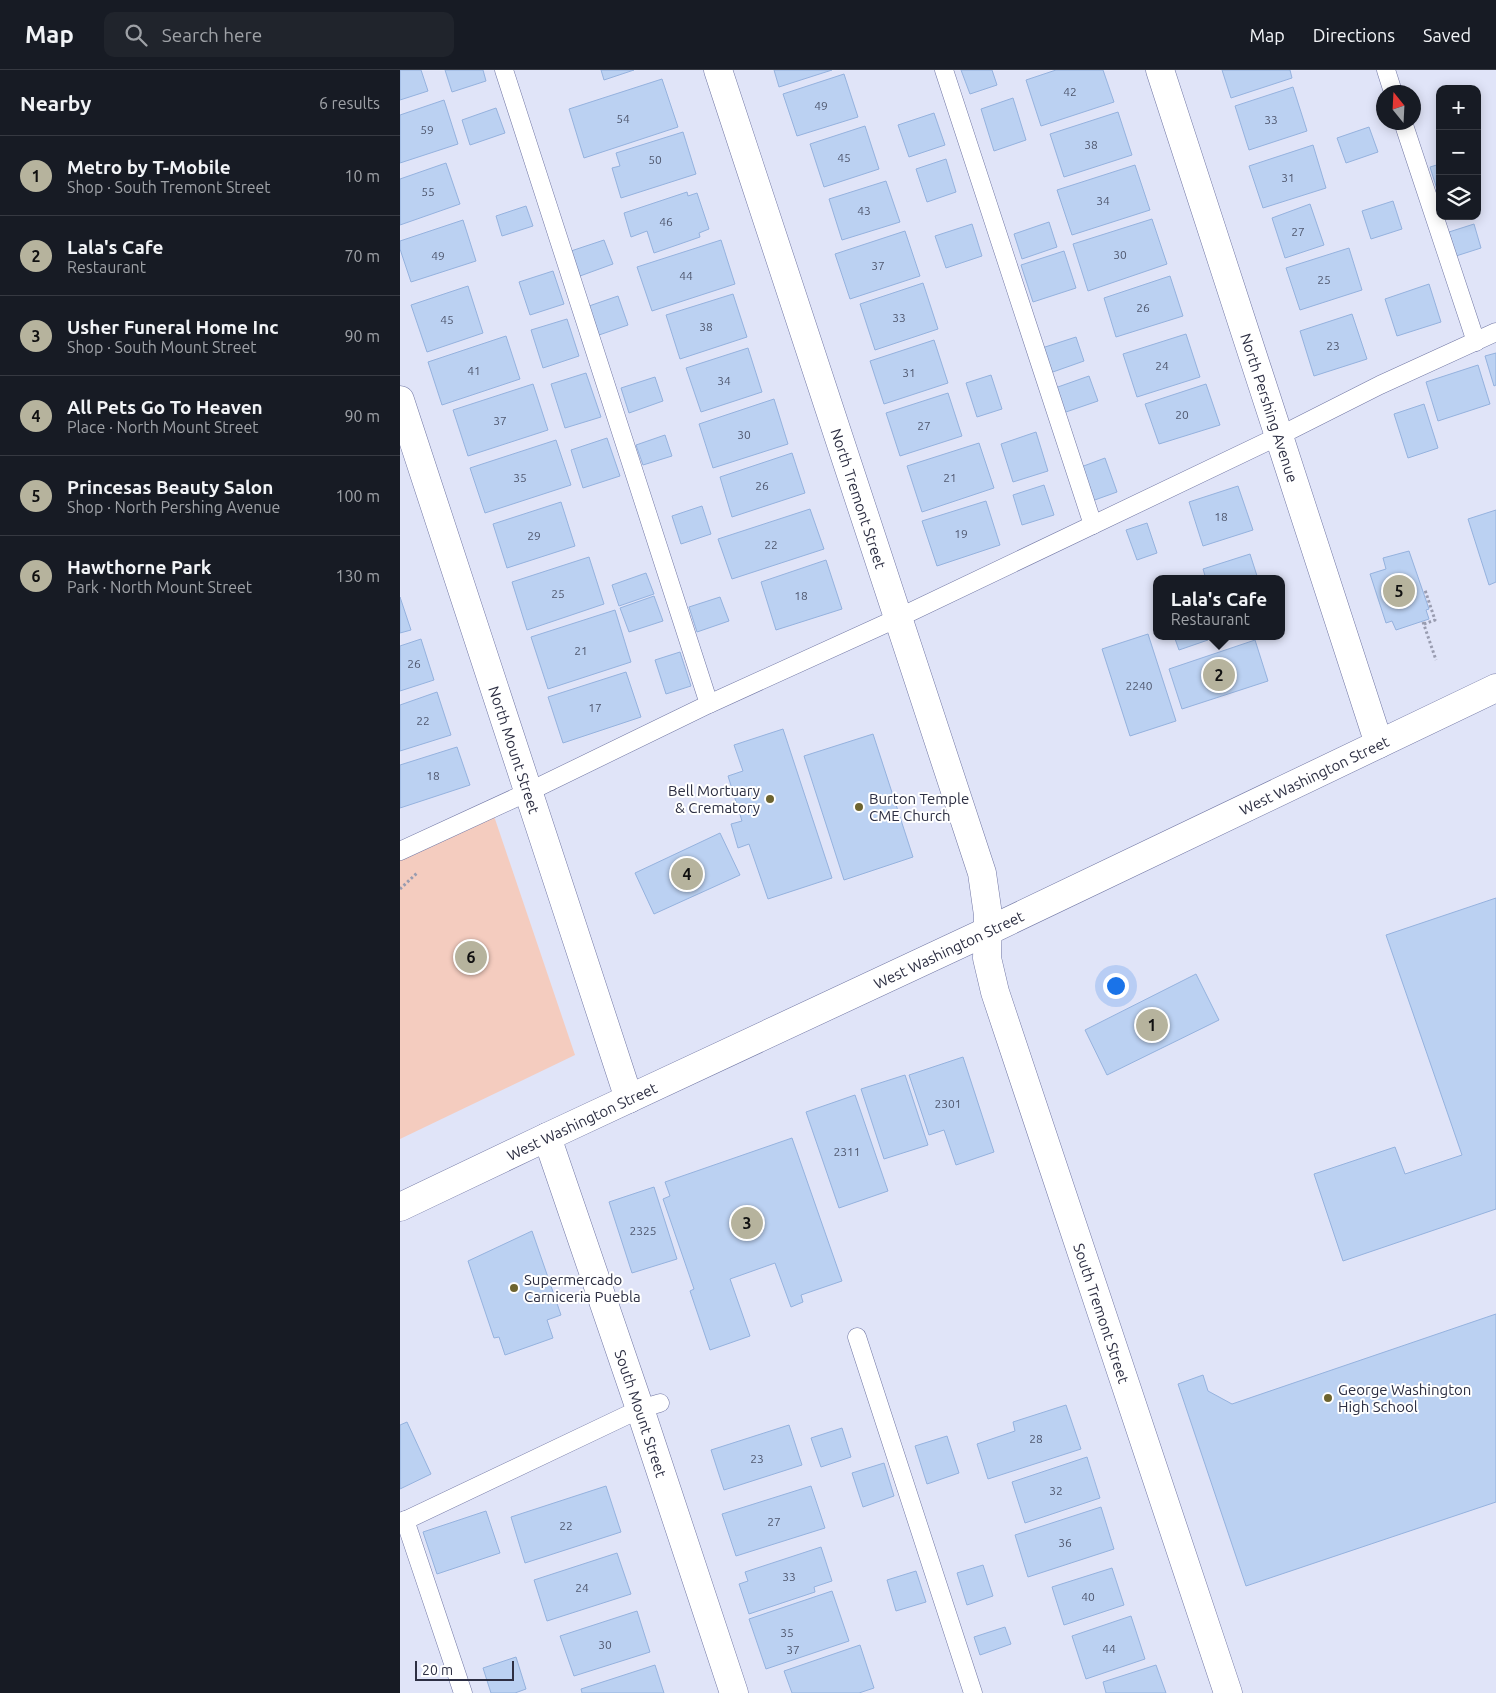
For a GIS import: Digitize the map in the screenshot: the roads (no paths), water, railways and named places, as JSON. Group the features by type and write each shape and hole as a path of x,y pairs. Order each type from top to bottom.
{"street":[{"name":"North Tremont Street","path":"718,70 982,873 987,898 988,931"},
{"name":"North Pershing Avenue","path":"1160,70 1379,744"},
{"name":"North Mount Street","path":"400,400 629,1098"},
{"name":"West Washington Street","path":"400,1207 988,931 1496,688"},
{"name":"South Tremont Street","path":"988,931 986,944 987,958 995,992 1228,1693"},
{"name":"South Mount Street","path":"547,1137 650,1406 734,1693"}],"lane":[{"path":"504,70 709,704"},
{"path":"944,70 1094,525"},
{"path":"1386,70 1391,85"},
{"path":"1406,130 1476,342"},
{"path":"400,851 528,792 709,704 898,618 1094,525 1279,436 1380,384 1496,332"},
{"path":"857,1337 973,1693"},
{"path":"463,1693 402,1521 650,1406"}],"place":[{"name":"Princesas Beauty Salon","path":"1399,591"},
{"name":"Lala's Cafe","path":"1219,675"},
{"name":"Bell Mortuary & Crematory","path":"770,799"},
{"name":"Burton Temple CME Church","path":"859,807"},
{"name":"All Pets Go To Heaven","path":"687,874"},
{"name":"Hawthorne Park","path":"471,957"},
{"name":"Metro by T-Mobile","path":"1152,1025"},
{"name":"Usher Funeral Home Inc","path":"747,1223"},
{"name":"Supermercado Carniceria Puebla","path":"514,1288"},
{"name":"George Washington High School","path":"1328,1398"}]}
